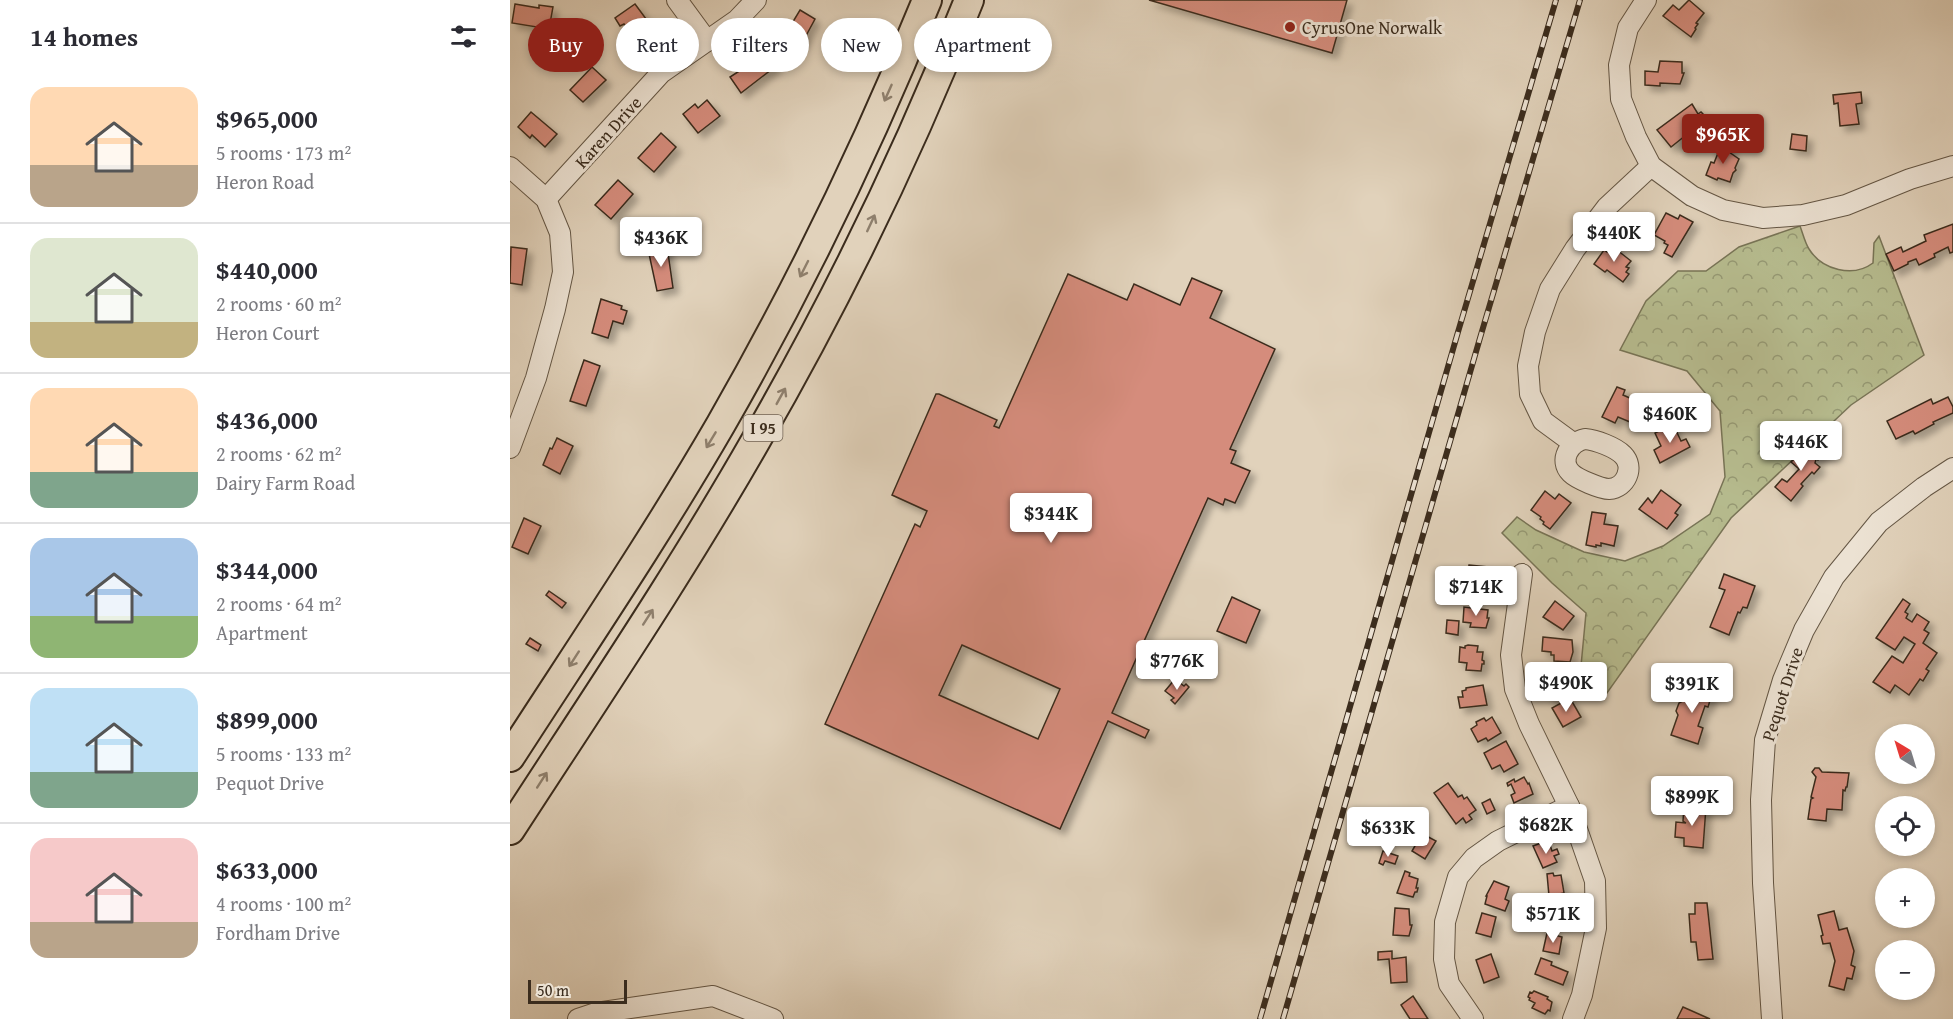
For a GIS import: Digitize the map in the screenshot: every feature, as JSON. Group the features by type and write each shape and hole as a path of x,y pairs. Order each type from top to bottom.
{"highway":[{"name":"I 95","path":"510,757 652,537 766,343 852,172 927,0"},
{"name":"I 95","path":"510,830 681,567 795,372 882,199 926,104 969,0"}],"street":[{"path":"677,0 707,41"},
{"name":"Karen Drive","path":"546,200 662,73 736,20 756,0"},
{"path":"1646,0 1628,28 1619,65 1621,99 1636,138 1651,166 1692,196 1723,210 1763,218 1803,215 1846,205 1910,179 1953,166"},
{"path":"1573,444 1542,421 1530,394 1528,366 1535,332 1550,289 1575,249 1607,207 1651,166"},
{"path":"510,167 546,200 560,233 563,272 536,378 510,448"},
{"name":"Pequot Drive","path":"1772,1019 1763,883 1761,800 1765,740 1783,680 1804,630 1834,577 1879,522 1953,468"},
{"path":"1521,574 1512,655 1515,689 1529,724 1569,806 1595,881 1596,928 1582,995 1573,1019"},
{"path":"1473,1019 1449,984 1444,959 1445,922 1458,877 1474,858 1498,841 1569,806"},
{"path":"578,1019 596,1013 713,996 773,1019"}],"green space":[{"path":"1800,226 1808,247 1815,256 1838,270 1856,270 1873,263 1874,243 1879,236 1924,355 1851,405 1731,518 1602,700 1581,666 1586,613 1502,533 1517,517 1536,530 1584,552 1625,561 1663,546 1710,514 1725,477 1720,411 1687,371 1620,350 1646,301 1678,271 1706,271 1739,247"}],"building":[{"name":"CyrusOne Norwalk","path":"1149,0 1347,0 1332,53"},
{"path":"1689,0 1704,13 1696,23 1698,24 1691,37 1663,16 1673,5 1679,10"},
{"path":"515,4 539,8 539,5 553,7 551,18 528,18 528,26 512,23"},
{"path":"635,4 645,18 616,20 615,18"},
{"path":"800,10 815,19 809,30 809,18 795,18"},
{"path":"1660,61 1682,62 1682,73 1684,73 1680,84 1645,85 1645,71 1658,72"},
{"path":"587,72 597,72 606,80 583,102 570,90"},
{"path":"738,72 768,72 741,93 730,77"},
{"path":"1861,92 1862,103 1856,104 1859,124 1840,126 1838,103 1834,104 1833,95"},
{"path":"707,100 720,116 698,133 683,114 695,104 698,108"},
{"path":"1692,104 1698,114 1701,112 1703,114 1705,120 1671,147 1657,130"},
{"path":"531,112 557,134 545,147 532,135 530,138 518,127"},
{"path":"661,133 676,147 654,172 638,158"},
{"path":"1792,134 1807,136 1806,151 1790,149"},
{"path":"1722,143 1731,147 1729,152 1739,159 1730,182 1706,175"},
{"path":"618,180 633,194 611,219 595,205"},
{"path":"1666,213 1678,219 1680,215 1693,222 1672,257 1664,253 1668,245 1664,243 1665,241 1654,235"},
{"path":"1953,224 1953,252 1950,253 1948,247 1919,265 1916,259 1894,271 1886,254 1901,247 1903,252 1926,241 1924,235"},
{"path":"667,246 673,288 657,291 648,249"},
{"path":"1612,246 1631,261 1626,267 1629,268 1626,272 1629,274 1623,282 1594,264 1604,250 1607,252"},
{"path":"511,247 527,249 522,285 510,283"},
{"path":"1068,274 1127,300 1134,284 1180,305 1192,278 1222,291 1210,318 1275,349 1230,449 1236,451 1231,463 1250,471 1235,503 1225,499 1223,505 1208,498 1112,713 1149,730 1145,738 1108,721 1060,829 825,724 915,524 920,527 927,511 892,495 936,394 997,420 994,426 999,428","holes":["962,645 1060,689 1038,739 939,695"]},
{"path":"601,299 622,306 621,309 627,311 623,324 613,321 608,338 592,333"},
{"path":"584,360 600,366 586,406 570,401"},
{"path":"1617,387 1625,390 1623,395 1639,402 1630,422 1618,417 1615,423 1602,417"},
{"path":"1948,397 1953,413 1915,434 1913,431 1896,439 1887,421 1931,399 1933,404"},
{"path":"1673,424 1681,441 1686,439 1690,447 1660,463 1654,450 1661,446 1655,433"},
{"path":"557,438 573,446 560,474 543,465"},
{"path":"1817,442 1826,450 1818,460 1816,459 1815,463 1820,467 1801,484 1803,486 1791,501 1775,487 1782,479 1787,482 1799,469 1791,462 1796,457 1800,461 1806,455 1809,457 1811,454 1809,452"},
{"path":"1661,490 1681,505 1675,513 1678,515 1667,529 1639,509 1648,498 1652,503"},
{"path":"1545,491 1555,499 1559,494 1571,503 1550,529 1543,524 1541,517 1531,510"},
{"path":"1592,512 1606,514 1604,524 1618,526 1614,546 1601,543 1601,546 1596,545 1596,547 1586,545"},
{"path":"524,518 541,526 528,554 512,547"},
{"path":"1469,565 1488,567 1487,572 1492,573 1490,592 1466,589"},
{"path":"1724,574 1755,586 1747,608 1743,607 1740,613 1738,612 1729,635 1710,627 1725,590 1719,588"},
{"path":"549,591 566,603 562,608 546,595"},
{"path":"1232,597 1260,610 1246,643 1217,631"},
{"path":"1903,599 1910,604 1905,612 1908,614 1906,618 1912,622 1917,614 1929,622 1924,630 1929,633 1923,643 1937,653 1926,669 1929,671 1923,681 1920,679 1909,695 1895,685 1890,693 1873,682 1892,656 1903,663 1915,644 1904,637 1895,650 1876,638"},
{"path":"1555,601 1574,616 1563,630 1543,617"},
{"path":"1471,605 1488,610 1487,618 1489,618 1486,628 1470,627 1471,623 1463,622 1464,607 1471,608"},
{"path":"1447,620 1459,621 1458,635 1446,633"},
{"path":"1543,637 1572,640 1573,652 1570,662 1554,661 1554,655 1551,655 1551,652 1542,651"},
{"path":"530,638 541,645 538,651 526,644"},
{"path":"1468,645 1478,646 1477,652 1483,652 1484,664 1482,664 1481,671 1466,670 1467,663 1459,662 1460,647 1465,648"},
{"path":"1551,670 1555,676 1562,673 1570,689 1550,699 1539,676"},
{"path":"1175,679 1189,687 1175,704 1171,700 1174,698 1165,691"},
{"path":"1483,685 1487,705 1460,708 1458,697 1463,697 1462,691"},
{"path":"1688,685 1713,691 1698,726 1703,728 1698,744 1671,735 1678,715 1676,711 1679,703 1683,701"},
{"path":"1570,698 1581,717 1563,727 1552,708"},
{"path":"1492,717 1501,733 1488,741 1486,738 1478,742 1471,729 1477,725 1476,722 1484,718 1486,721"},
{"path":"1506,741 1518,764 1504,772 1500,765 1492,769 1484,753"},
{"path":"1815,768 1819,768 1822,772 1849,773 1847,787 1845,791 1843,790 1842,810 1827,809 1826,821 1808,819 1816,777 1812,772"},
{"path":"1524,777 1533,794 1514,803 1511,795 1515,793 1511,784 1508,786 1507,783"},
{"path":"1448,783 1458,797 1462,795 1464,799 1467,797 1476,810 1469,815 1472,819 1466,823 1463,818 1456,824 1434,793"},
{"path":"1490,799 1495,810 1487,814 1482,803"},
{"path":"1684,806 1706,807 1703,848 1684,846 1684,838 1675,837 1676,822 1686,823 1683,821"},
{"path":"1419,832 1436,841 1425,859 1412,851 1419,839 1416,837"},
{"path":"1541,843 1543,848 1550,845 1552,851 1557,849 1559,854 1554,856 1557,862 1543,868 1533,846"},
{"path":"1383,851 1398,856 1395,864 1385,861 1383,865 1379,863"},
{"path":"1405,871 1410,873 1409,876 1418,879 1417,892 1413,897 1397,893"},
{"path":"1553,873 1554,876 1561,875 1564,893 1549,896 1547,874"},
{"path":"1494,881 1509,887 1505,899 1509,901 1505,911 1485,904 1486,896"},
{"path":"1549,902 1564,905 1564,913 1566,913 1564,924 1548,924"},
{"path":"1695,903 1707,903 1713,959 1698,960 1696,942 1691,942 1689,914 1695,914"},
{"path":"1395,908 1409,909 1410,925 1412,925 1409,936 1393,935"},
{"path":"1834,911 1839,930 1847,928 1854,951 1851,965 1855,967 1852,979 1847,978 1844,990 1829,986 1835,961 1830,943 1823,944 1818,915"},
{"path":"1482,913 1496,917 1491,937 1476,933"},
{"path":"1547,933 1562,937 1559,954 1543,951"},
{"path":"1392,951 1392,959 1406,957 1407,982 1391,983 1389,959 1378,960 1378,952"},
{"path":"1491,954 1499,977 1484,983 1476,960"},
{"path":"1541,958 1568,972 1563,985 1535,974"},
{"path":"1534,991 1548,997 1547,999 1552,1002 1550,1011 1548,1010 1545,1014 1532,1008 1535,1003 1528,997 1530,992"},
{"path":"1413,996 1428,1019 1410,1019 1401,1005"},
{"path":"1683,1007 1710,1019 1677,1019"}],"railway":[{"path":"1260,1019 1556,0"},
{"path":"1283,1019 1580,0"}],"place":[{"name":"CyrusOne Norwalk","path":"1290,27"}]}
